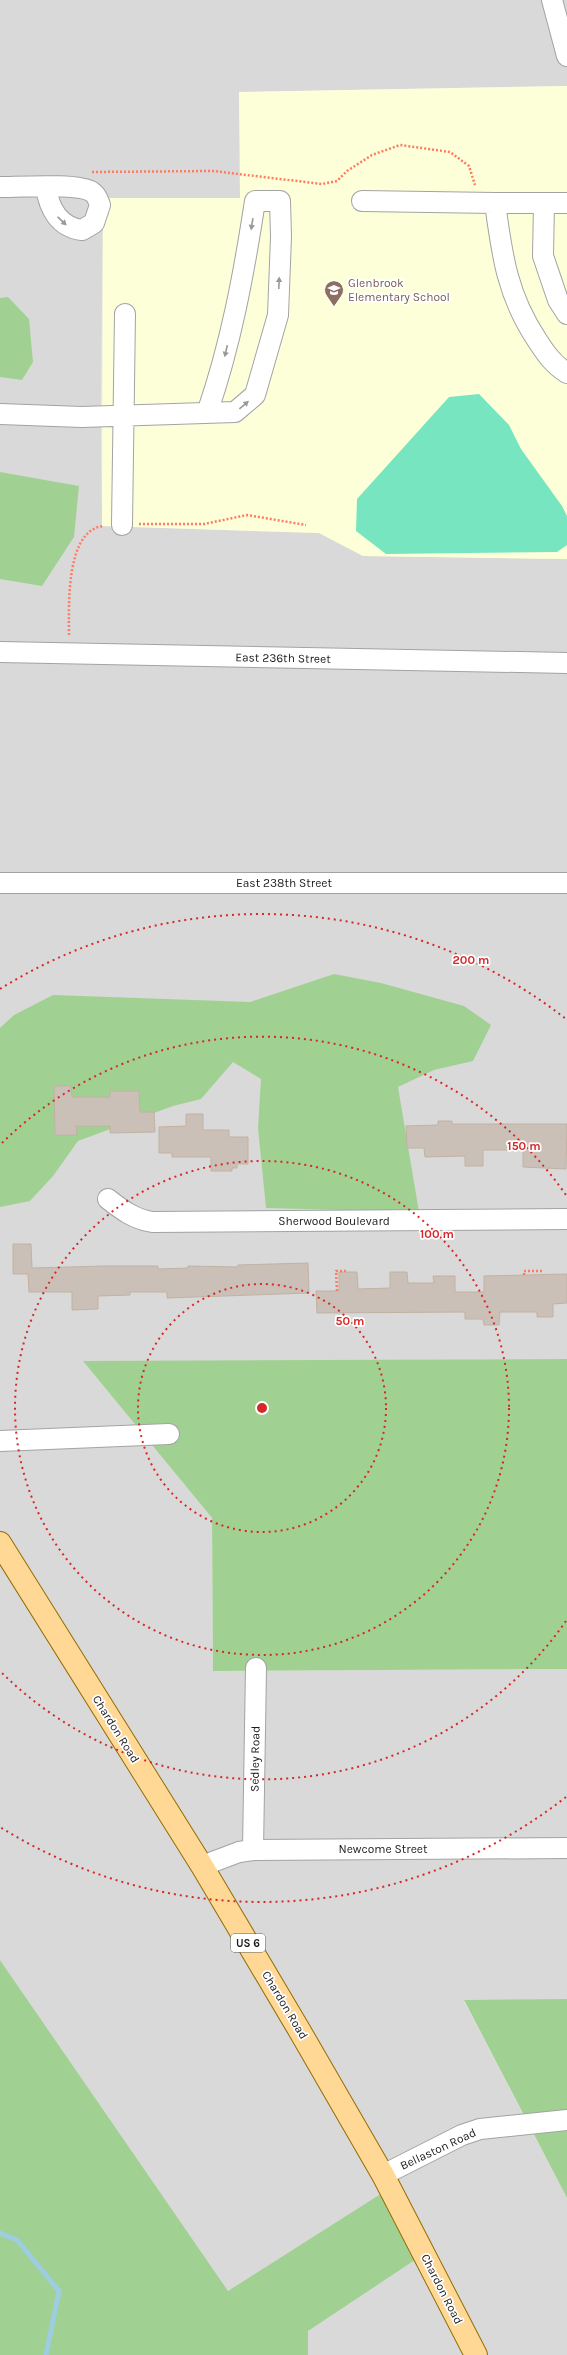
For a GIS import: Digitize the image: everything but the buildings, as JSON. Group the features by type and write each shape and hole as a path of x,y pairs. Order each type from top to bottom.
{"main road":[{"name":"Chardon Road","path":"0,1543 202,1866 383,2175 476,2355"}],"street":[{"path":"552,0 567,56"},
{"path":"0,187 46,187"},
{"path":"0,414 82,417 124,416 235,412 255,395 278,315 281,237 280,201 255,201 243,278 220,376 207,413"},
{"path":"362,201 567,203"},
{"path":"495,203 504,263 522,317 553,364 567,373"},
{"path":"544,203 543,256 558,300 567,314"},
{"path":"122,525 125,314"},
{"name":"East 236th Street","path":"0,652 567,663"},
{"name":"East 238th Street","path":"0,883 567,883"},
{"name":"Sherwood Boulevard","path":"108,1200 131,1216 152,1222 567,1219"},
{"path":"0,1441 169,1434"},
{"name":"Sedley Road","path":"253,1850 256,1668"},
{"name":"Newcome Street","path":"202,1866 232,1854 253,1850 567,1848"},
{"name":"Bellaston Road","path":"383,2175 462,2135 480,2129 567,2120"}],"path":[{"path":"84,172 212,171 322,184 337,181 347,170 372,155 400,145 450,152 469,166 478,191"},
{"path":"69,654 70,586 75,558 85,535 96,527 122,525 204,524 247,515 306,525"},
{"path":"337,1291 336,1271 347,1271"},
{"path":"524,1275 524,1271 543,1271"}],"shaded area":[{"path":"0,0 567,0 567,86 239,92 241,198 103,198 101,416 102,526 319,533 363,556 567,559 567,1359 84,1362 212,1518 213,1671 567,1669 567,1999 464,2001 567,2198 567,2355 308,2355 307,2331 424,2254 390,2188 228,2292 0,1960"},
{"name":"Glenbrook Elementary School","path":"567,86 567,559 363,556 319,533 102,526 103,198 240,198 239,92"}],"green space":[{"path":"8,297 29,319 33,362 22,380 0,377 0,298"},
{"path":"479,394 509,425 521,449 562,506 567,516 567,545 557,552 386,554 356,531 357,499 449,397"},
{"path":"0,472 79,486 74,537 42,586 0,579"},
{"path":"334,974 381,983 464,1006 491,1025 473,1061 434,1070 398,1087 419,1212 266,1208 258,1128 261,1079 233,1062 201,1099 173,1106 78,1141 53,1176 30,1201 0,1207 0,1028 14,1015 53,995 250,1002"},
{"path":"567,1359 567,1669 213,1671 212,1518 83,1361"},
{"path":"0,1960 228,2291 390,2188 424,2254 308,2331 308,2355 0,2355"},
{"path":"567,1999 567,2198 464,2000"}],"waterway":[{"path":"0,2233 17,2240 59,2291 46,2355"}],"place":[{"name":"Glenbrook Elementary School","path":"334,307"}]}
